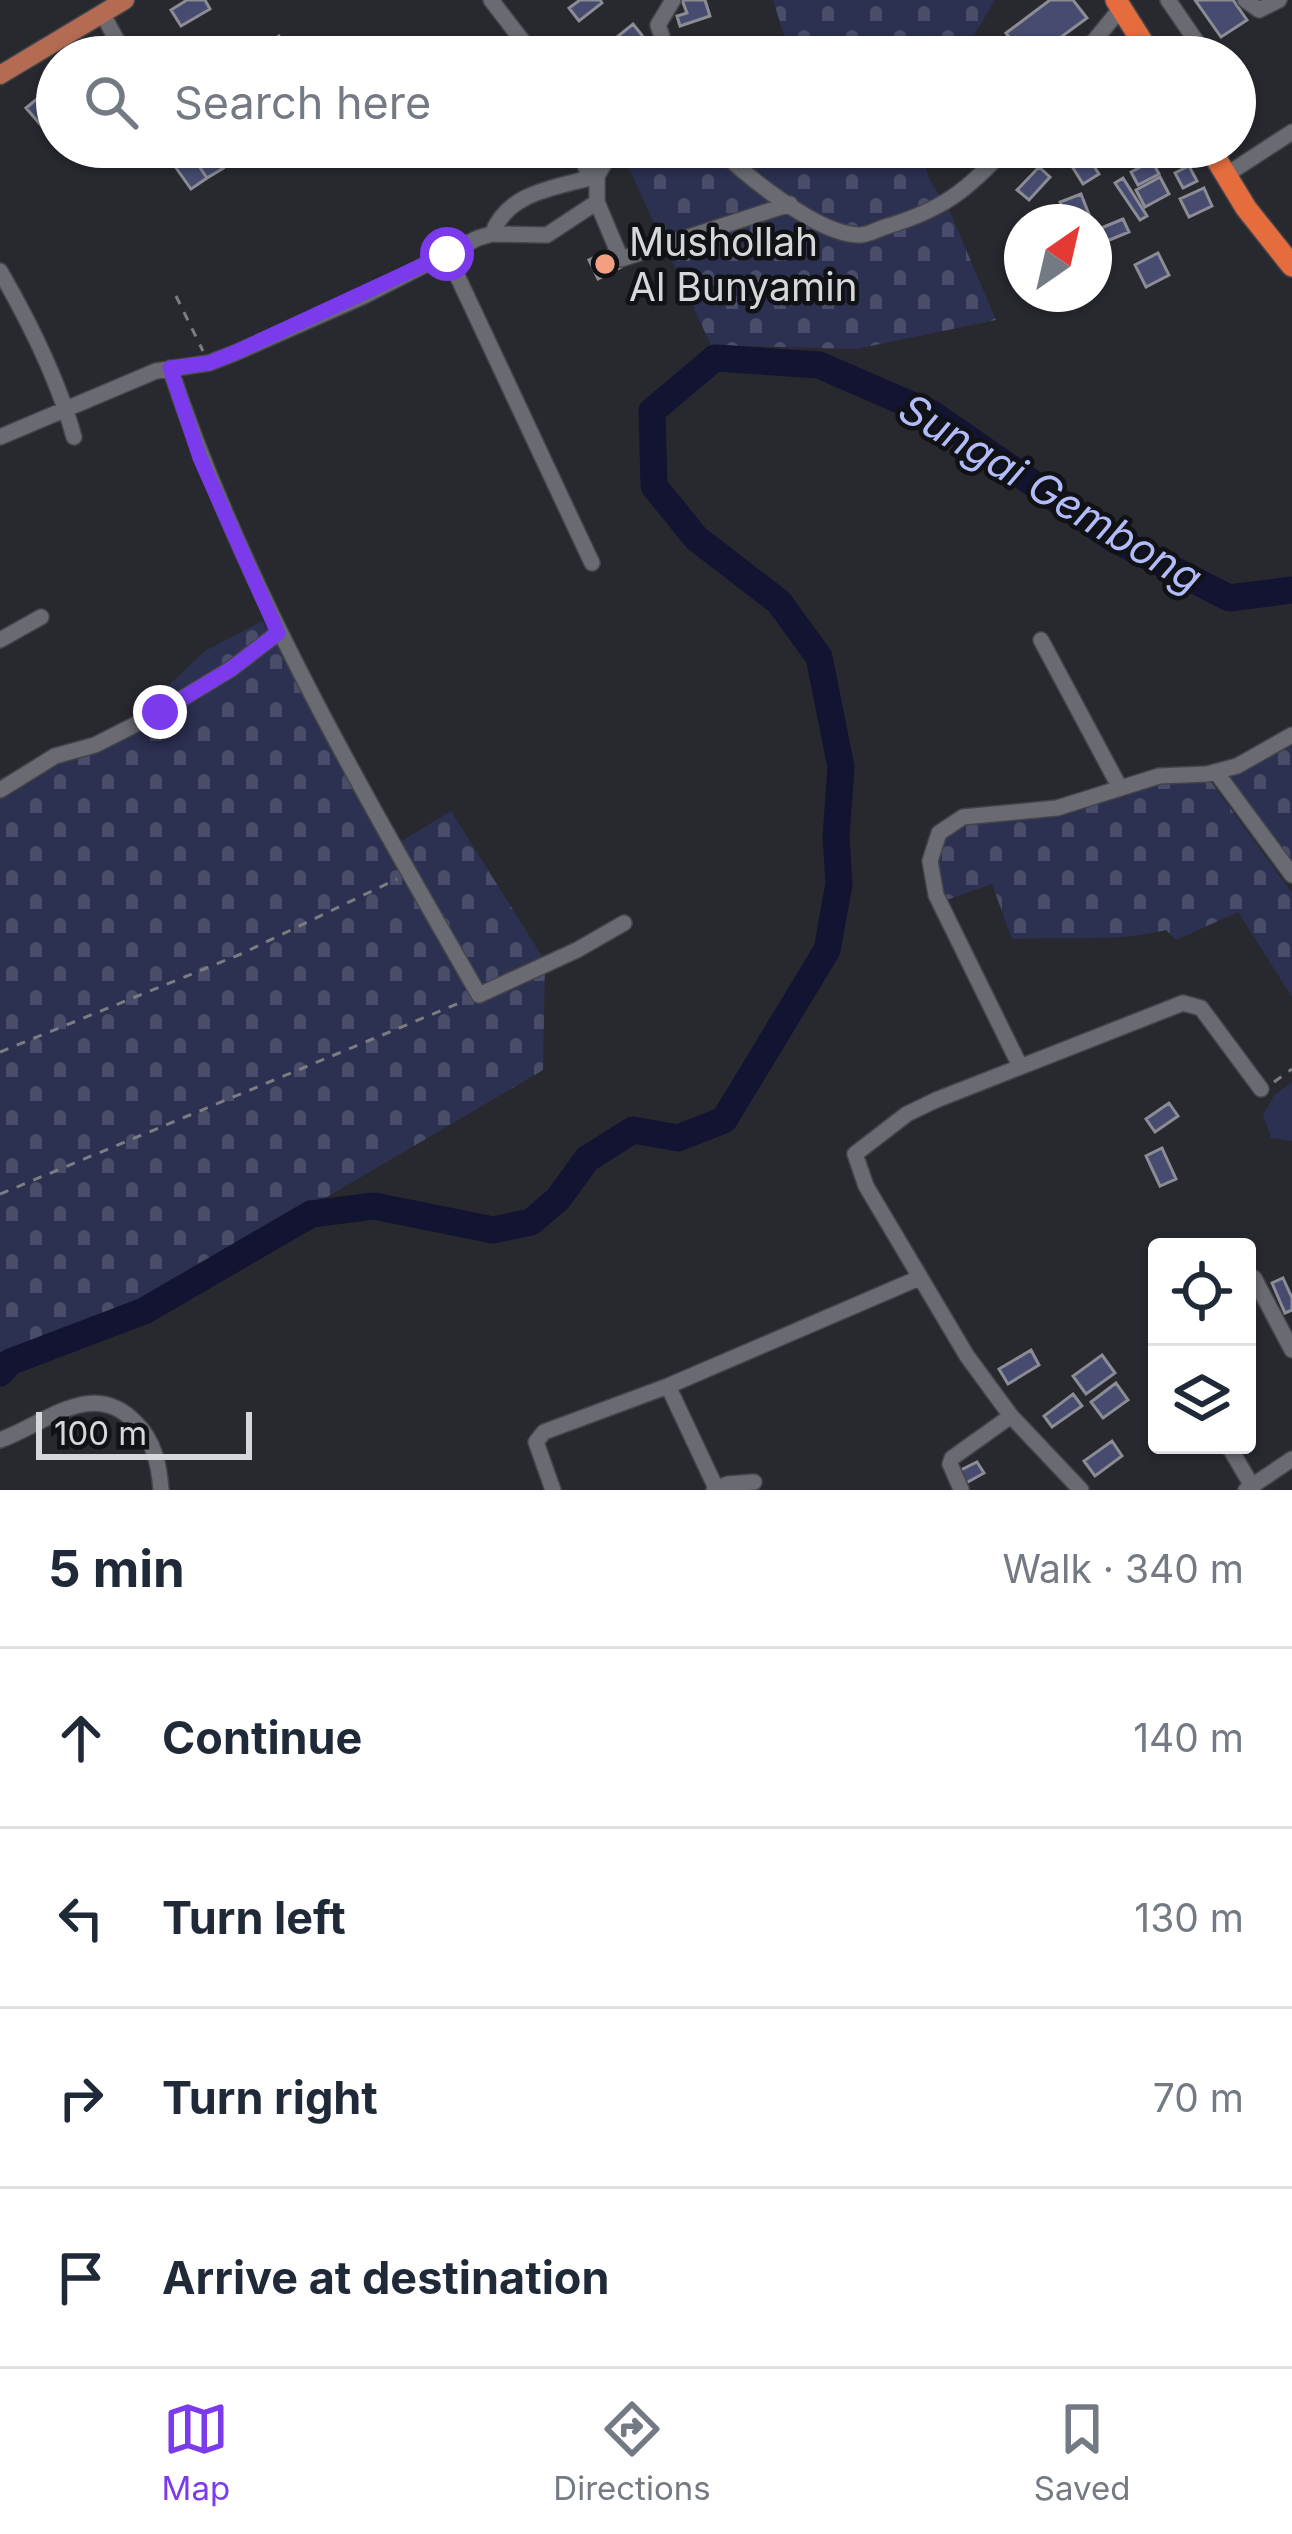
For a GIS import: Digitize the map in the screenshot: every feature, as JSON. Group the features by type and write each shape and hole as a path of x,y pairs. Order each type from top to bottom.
{"highway":[{"path":"1118,4 1139,36"},
{"path":"1222,168 1246,208 1289,256"}],"main road":[{"path":"64,36 124,0"},
{"path":"0,75 36,53"}],"street":[{"path":"490,0 518,36"},
{"path":"661,36 658,26 674,0"},
{"path":"1168,0 1194,36"},
{"path":"1245,0 1259,10 1279,0"},
{"path":"1096,36 1118,4"},
{"path":"101,13 114,36"},
{"path":"1256,155 1292,132"},
{"path":"589,168 597,202 622,259 790,205"},
{"path":"492,234 500,213 520,199 594,177 600,168"},
{"path":"738,168 816,220 858,236 950,202 985,168"},
{"path":"1226,175 1237,168"},
{"path":"0,436 170,368 209,363 492,234 547,235 597,202"},
{"path":"447,254 592,563"},
{"path":"0,271 66,406 74,437"},
{"path":"170,368 200,458 278,633 479,995 624,923"},
{"path":"0,640 41,617"},
{"path":"0,764 7,786 55,756 95,745 231,669 278,633"},
{"path":"1042,640 1119,786"},
{"path":"1020,1066 936,895 931,861 933,846 945,826 963,817 1057,808 1159,776 1216,772 1237,766 1292,735"},
{"path":"1216,772 1292,875"},
{"path":"1081,1490 1011,1416 967,1356 866,1186 855,1154 907,1114 1189,1003 1201,1008 1262,1089"},
{"path":"553,1490 538,1436 668,1386 919,1278"},
{"path":"1256,1282 1292,1350"},
{"path":"668,1386 715,1489 754,1482"},
{"path":"0,1440 90,1401 113,1404 150,1440 161,1490"},
{"path":"961,1489 952,1458 1011,1416"},
{"path":"1232,1454 1249,1488 1292,1459"}],"path":[{"path":"176,296 209,363"},
{"path":"0,1052 241,954 409,874"},
{"path":"0,1194 479,995"},
{"path":"1262,1089 1292,1069"}],"green space":[{"path":"773,0 995,0 974,36 784,36"},
{"path":"629,168 926,168 996,320 856,349 711,345"},
{"path":"262,621 397,844 451,811 545,961 543,1070 206,1268 0,1364 0,778 118,733 205,651"},
{"path":"1292,743 1292,882 1217,779 1263,761"},
{"path":"1209,779 1292,893 1292,997 1238,912 1176,940 1166,930 1109,938 1012,939 992,884 941,902 933,865 943,836 967,823 1152,785"},
{"path":"1292,1082 1292,1141 1271,1138 1263,1115 1274,1095"}],"building":[{"path":"187,0 205,0 210,9 181,26 171,10"},
{"path":"580,0 602,3 579,21 569,8"},
{"path":"682,0 705,0 710,16 680,26 677,16 687,13"},
{"path":"1050,0 1073,0 1087,18 1063,36 1006,33"},
{"path":"1195,0 1233,0 1247,20 1220,36"},
{"path":"633,24 643,36 618,36"},
{"path":"36,100 36,120 26,108"},
{"path":"176,168 200,168 207,178 191,189"},
{"path":"200,168 222,169 207,178"},
{"path":"1038,168 1050,177 1029,200 1017,190"},
{"path":"1073,168 1095,168 1099,174 1083,184"},
{"path":"1156,168 1159,174 1138,185 1131,172"},
{"path":"1190,168 1197,181 1183,188 1175,173"},
{"path":"1160,177 1169,194 1145,207 1136,190"},
{"path":"1123,178 1147,216 1140,220 1115,183"},
{"path":"1204,188 1212,206 1189,217 1180,199"},
{"path":"1081,194 1085,204 1061,204"},
{"path":"1123,219 1129,232 1112,239 1112,224"},
{"name":"Mushollah Al Bunyamin","path":"612,249 621,267 598,279 589,260"},
{"path":"1158,253 1169,275 1146,287 1135,265"},
{"path":"1169,1103 1178,1116 1155,1132 1146,1119"},
{"path":"1162,1148 1176,1179 1160,1186 1146,1156"},
{"path":"1283,1278 1292,1298 1292,1310 1285,1313 1272,1283"},
{"path":"1031,1350 1039,1365 1008,1384 999,1369"},
{"path":"1102,1355 1115,1373 1086,1394 1073,1376"},
{"path":"1116,1383 1128,1400 1103,1418 1091,1402"},
{"path":"1073,1394 1082,1406 1052,1427 1044,1416"},
{"path":"1112,1441 1122,1456 1095,1476 1084,1461"},
{"path":"977,1462 984,1473 966,1483 959,1471"}],"waterway":[{"name":"Sungai Gembong","path":"0,1373 10,1362 144,1311 311,1214 374,1206 493,1230 531,1222 558,1199 587,1159 633,1130 678,1138 724,1120 827,950 839,884 836,837 841,767 819,657 779,602 696,538 654,486 652,411 715,358 819,365 932,414 1114,539 1229,598 1292,590"}],"place":[{"name":"Mushollah Al Bunyamin","path":"605,264"}],"route":[{"path":"160,712 231,669 278,633 200,458 170,368 209,363 236,352 447,254"}]}
